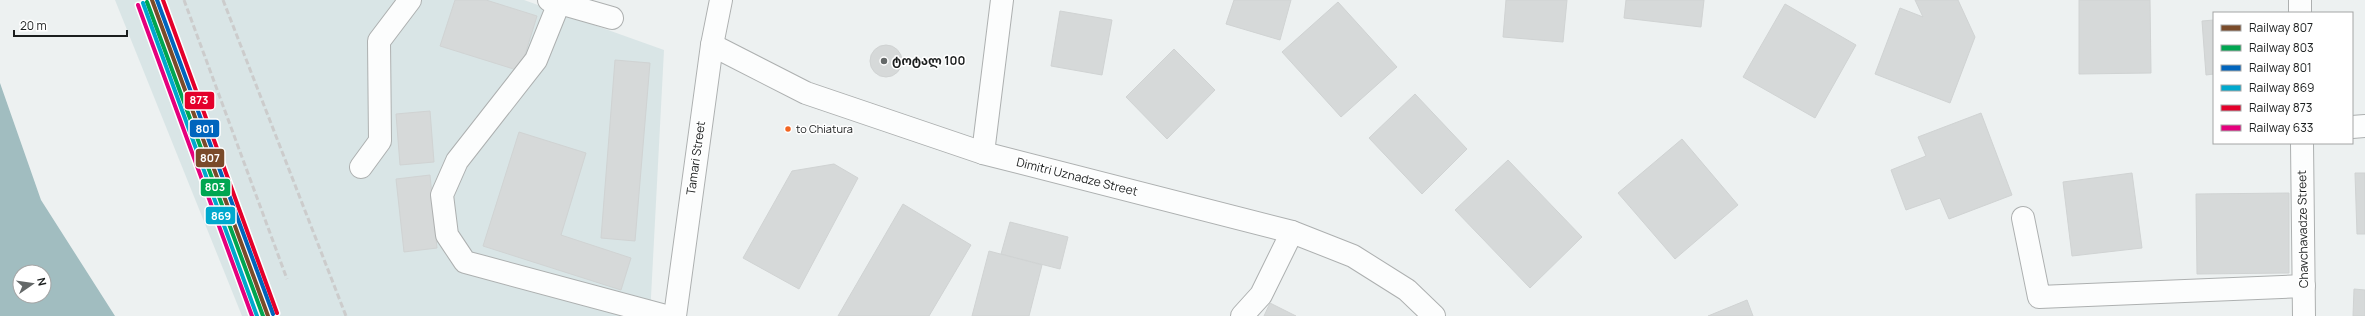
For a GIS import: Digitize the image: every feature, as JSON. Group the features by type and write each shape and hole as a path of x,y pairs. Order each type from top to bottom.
{"main road":[{"path":"361,167 380,140 379,41 410,0"},
{"name":"Tamari Street","path":"675,316 712,45 721,0"},
{"path":"983,153 1002,0"},
{"path":"2300,0 2300,12"},
{"path":"612,18 554,2 536,60 457,160 442,195 447,235 465,262 666,316"},
{"name":"Dimitri Uznadze Street","path":"712,45 806,93 983,153 1292,232 1353,256 1407,290 1434,316"},
{"path":"2353,127 2365,126"},
{"name":"Chavchavadze Street","path":"2302,144 2304,316"},
{"path":"2023,218 2039,297 2304,286"},
{"path":"1242,316 1261,295 1292,232"}],"shaded area":[{"path":"115,0 524,0 664,50 650,316 242,316"}],"water":[{"path":"0,83 41,200 115,316 0,316"}],"building":[{"path":"455,0 486,0 537,16 520,71 440,46"},
{"path":"1234,0 1291,0 1280,40 1226,24"},
{"path":"1506,0 1567,0 1563,42 1503,37"},
{"path":"1626,0 1704,0 1701,27 1624,18"},
{"path":"1915,0 1958,0 1975,37 1950,103 1875,74 1900,8 1923,17"},
{"path":"2079,0 2150,0 2151,73 2079,74"},
{"path":"1338,2 1397,67 1341,117 1282,52"},
{"path":"1785,4 1856,45 1815,118 1743,77"},
{"path":"1060,11 1112,20 1102,75 1051,66"},
{"path":"2213,20 2213,74 2206,75 2202,21"},
{"path":"883,45 889,45 899,52 902,61 901,67 895,74 889,77 883,77 873,70 870,64 870,58 877,48"},
{"path":"1174,49 1215,90 1167,139 1126,97"},
{"path":"615,60 650,63 635,241 601,238"},
{"path":"1415,94 1467,149 1422,194 1369,138"},
{"path":"430,111 434,162 400,165 396,114"},
{"path":"1981,113 2012,195 1949,219 1940,198 1906,210 1891,170 1926,156 1918,137"},
{"path":"519,132 586,153 561,235 631,258 621,290 483,246"},
{"path":"1682,139 1738,205 1675,259 1618,193"},
{"path":"1508,160 1582,237 1530,288 1455,210"},
{"path":"834,164 858,178 799,289 743,258 792,171"},
{"path":"2132,173 2142,248 2072,256 2063,182"},
{"path":"2355,173 2365,173 2365,234 2357,234"},
{"path":"430,175 437,248 404,252 396,179"},
{"path":"2289,193 2289,273 2197,274 2196,194"},
{"path":"903,204 971,245 929,316 838,316"},
{"path":"1010,222 1068,237 1060,269 1001,254"},
{"path":"989,251 1042,265 1029,316 972,316"},
{"path":"2354,289 2365,290 2365,316 2353,316"},
{"path":"1747,300 1753,316 1708,316"},
{"path":"1270,303 1296,316 1264,316"}],"railway":[{"path":"184,0 287,279"},
{"path":"223,0 346,316"}],"rail line":[{"name":"807","path":"152,0 268,316"},
{"name":"801","path":"157,0 273,314"},
{"name":"873","path":"163,0 277,313"},
{"name":"803","path":"147,2 263,316"},
{"name":"869","path":"143,3 257,316"},
{"name":"633","path":"138,5 252,316"}],"place":[{"name":"ტოტალ 100","path":"884,61"},
{"name":"to Chiatura","path":"788,129"}]}
